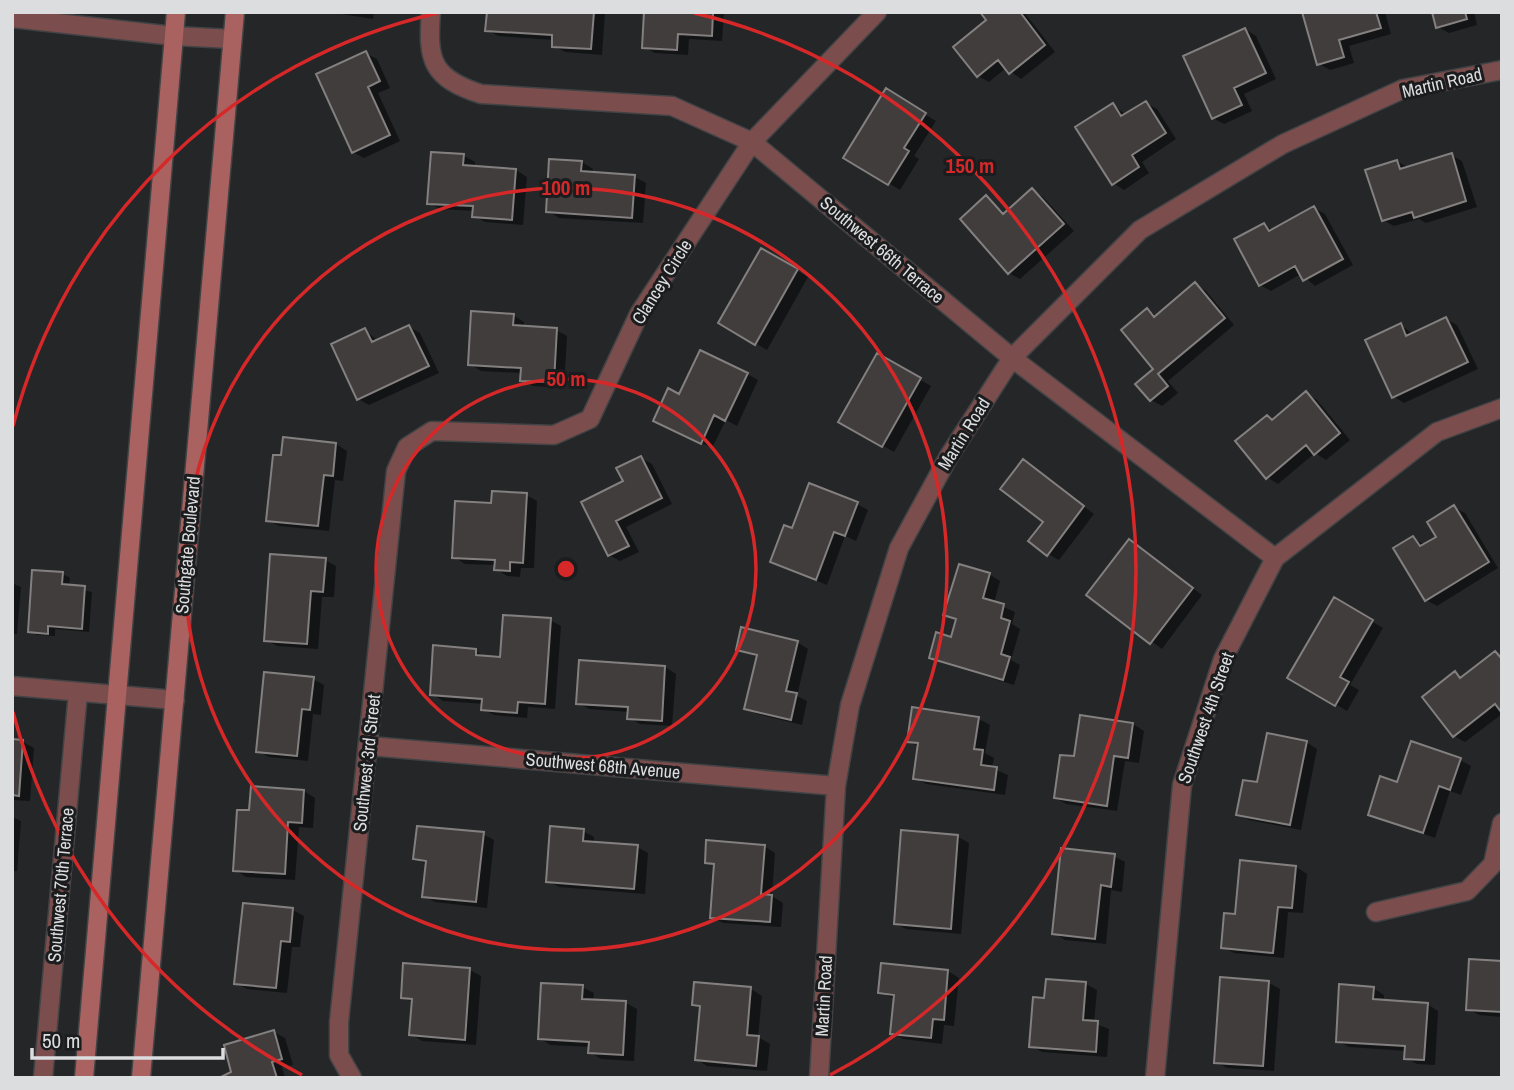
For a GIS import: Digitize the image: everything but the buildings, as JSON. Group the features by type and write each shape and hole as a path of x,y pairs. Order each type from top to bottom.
{"main road":[{"path":"84,1078 176,12"},
{"name":"Southgate Boulevard","path":"141,1078 235,12"}],"street":[{"name":"Southwest 66th Terrace","path":"431,12 429,40 437,70 456,85 481,94 672,106 752,142 1012,358 1275,558"},
{"name":"Clancey Circle","path":"407,447 432,431 554,435 590,419 639,314 752,142 877,12"},
{"path":"12,18 174,36 232,38"},
{"name":"Martin Road","path":"819,1078 836,786 850,705 899,548 949,456 1012,358 1140,230 1283,144 1403,89 1502,70"},
{"name":"Southwest 4th Street","path":"1155,1078 1182,785 1223,659 1275,558 1437,432 1502,408"},
{"name":"Southwest 3rd Street","path":"352,1078 339,1055 338,1022 397,471 407,447"},
{"path":"12,686 175,700"},
{"name":"Southwest 70th Terrace","path":"43,1078 78,692"},
{"name":"Southwest 68th Avenue","path":"369,746 836,786"},
{"path":"1376,912 1467,891 1493,864 1502,823"}]}
